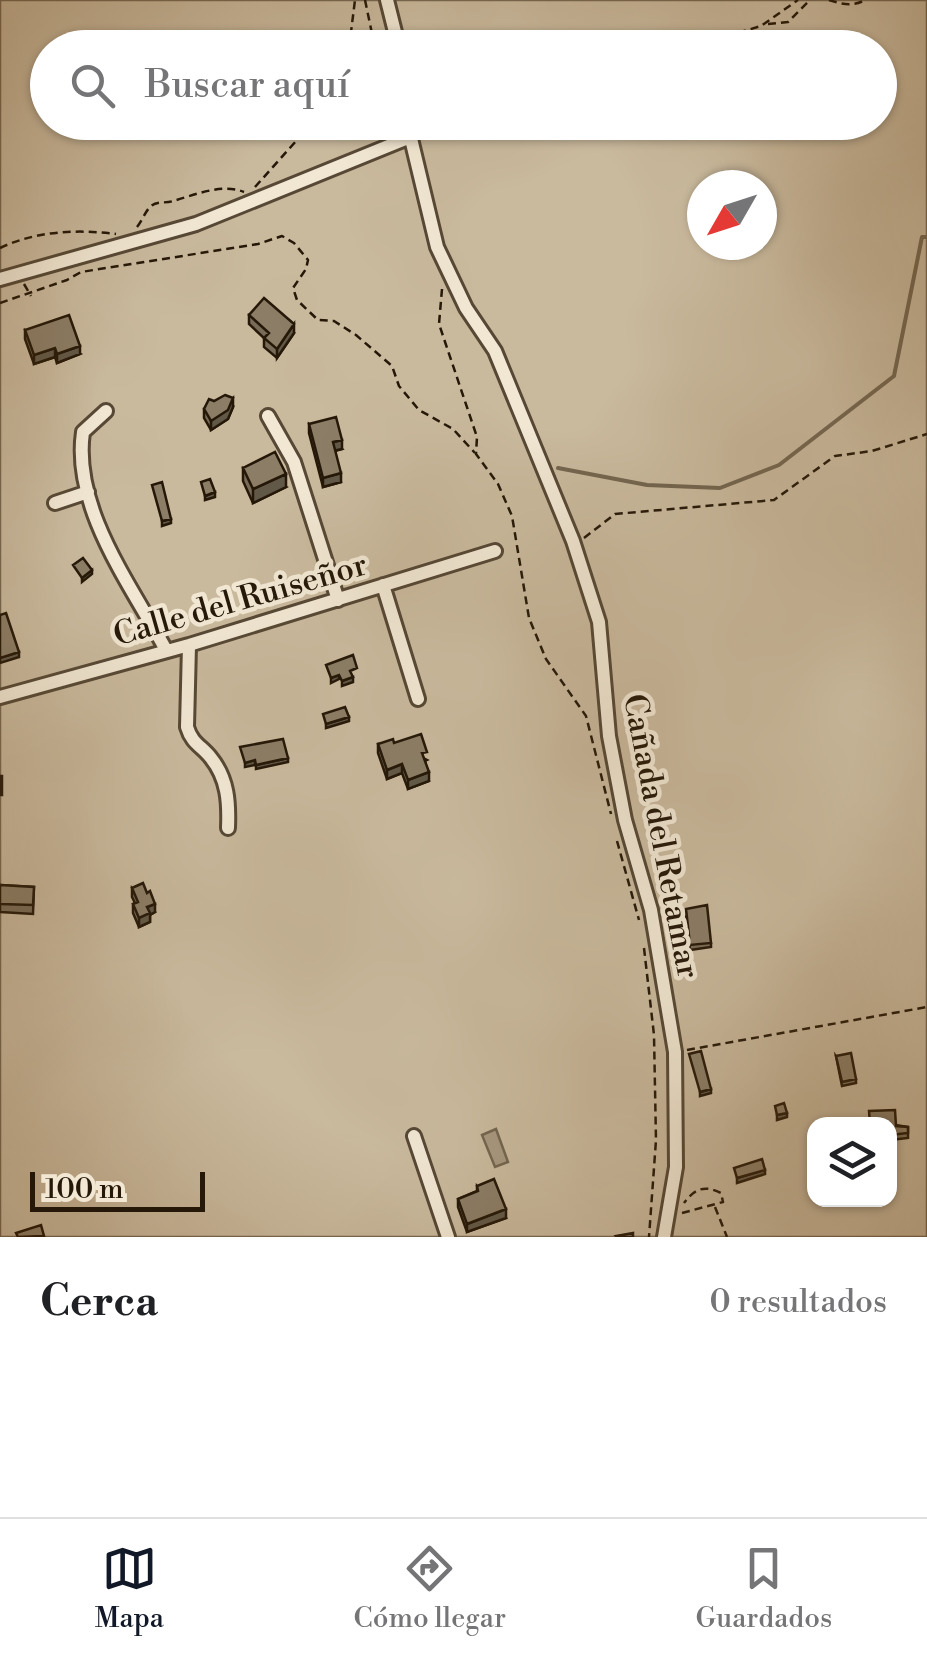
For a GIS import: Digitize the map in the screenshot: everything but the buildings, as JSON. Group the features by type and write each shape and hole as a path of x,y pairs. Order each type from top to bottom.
{"street":[{"path":"387,0 395,30"},
{"path":"0,279 196,224 403,140"},
{"name":"Cañada del Retamar","path":"409,140 437,247 466,308 495,351 573,542 600,622 608,736 625,820 651,910 676,1052 676,1168 664,1237"},
{"path":"106,411 82,432 79,458 101,531 166,650"},
{"path":"268,416 294,462 338,600"},
{"path":"55,502 88,492"},
{"name":"Calle del Ruiseñor","path":"0,697 189,645 495,550"},
{"path":"383,585 418,699"},
{"path":"189,645 187,727 190,738 211,757 230,796 228,828"},
{"path":"414,1136 448,1237"}],"path":[{"path":"351,30 355,0"},
{"path":"365,0 371,30"},
{"path":"746,30 766,24 798,0"},
{"path":"766,24 788,22 810,0"},
{"path":"829,0 837,5 864,0"},
{"path":"135,229 149,207 158,202 172,202 205,191 236,189 246,193 297,140"},
{"path":"0,248 14,241 69,231 94,229 122,234"},
{"path":"0,302 81,272 258,244 282,236 294,243 308,260 293,288 296,300 318,320 334,321 356,335 392,366 399,386 419,410 453,429 498,484 512,516 529,618 546,659 586,716 613,824"},
{"path":"443,277 439,324 477,437 476,454"},
{"path":"573,542 587,538 615,514 774,500 835,456 872,451 927,434"},
{"path":"618,842 642,929"},
{"path":"644,947 654,1035 656,1140 649,1237"},
{"path":"676,1052 927,1007"},
{"path":"710,1187 722,1193 722,1202 715,1206 698,1207 672,1217 698,1188 710,1187"},
{"path":"715,1206 727,1237"},
{"path":"720,1237 724,1230"}],"shaded area":[{"path":"0,0 927,0 927,1237 0,1237"},
{"path":"496,1129 508,1162 495,1167 482,1135"}],"waterway":[{"path":"558,468 647,485 720,488 779,465 894,376 922,237 927,237"}]}
